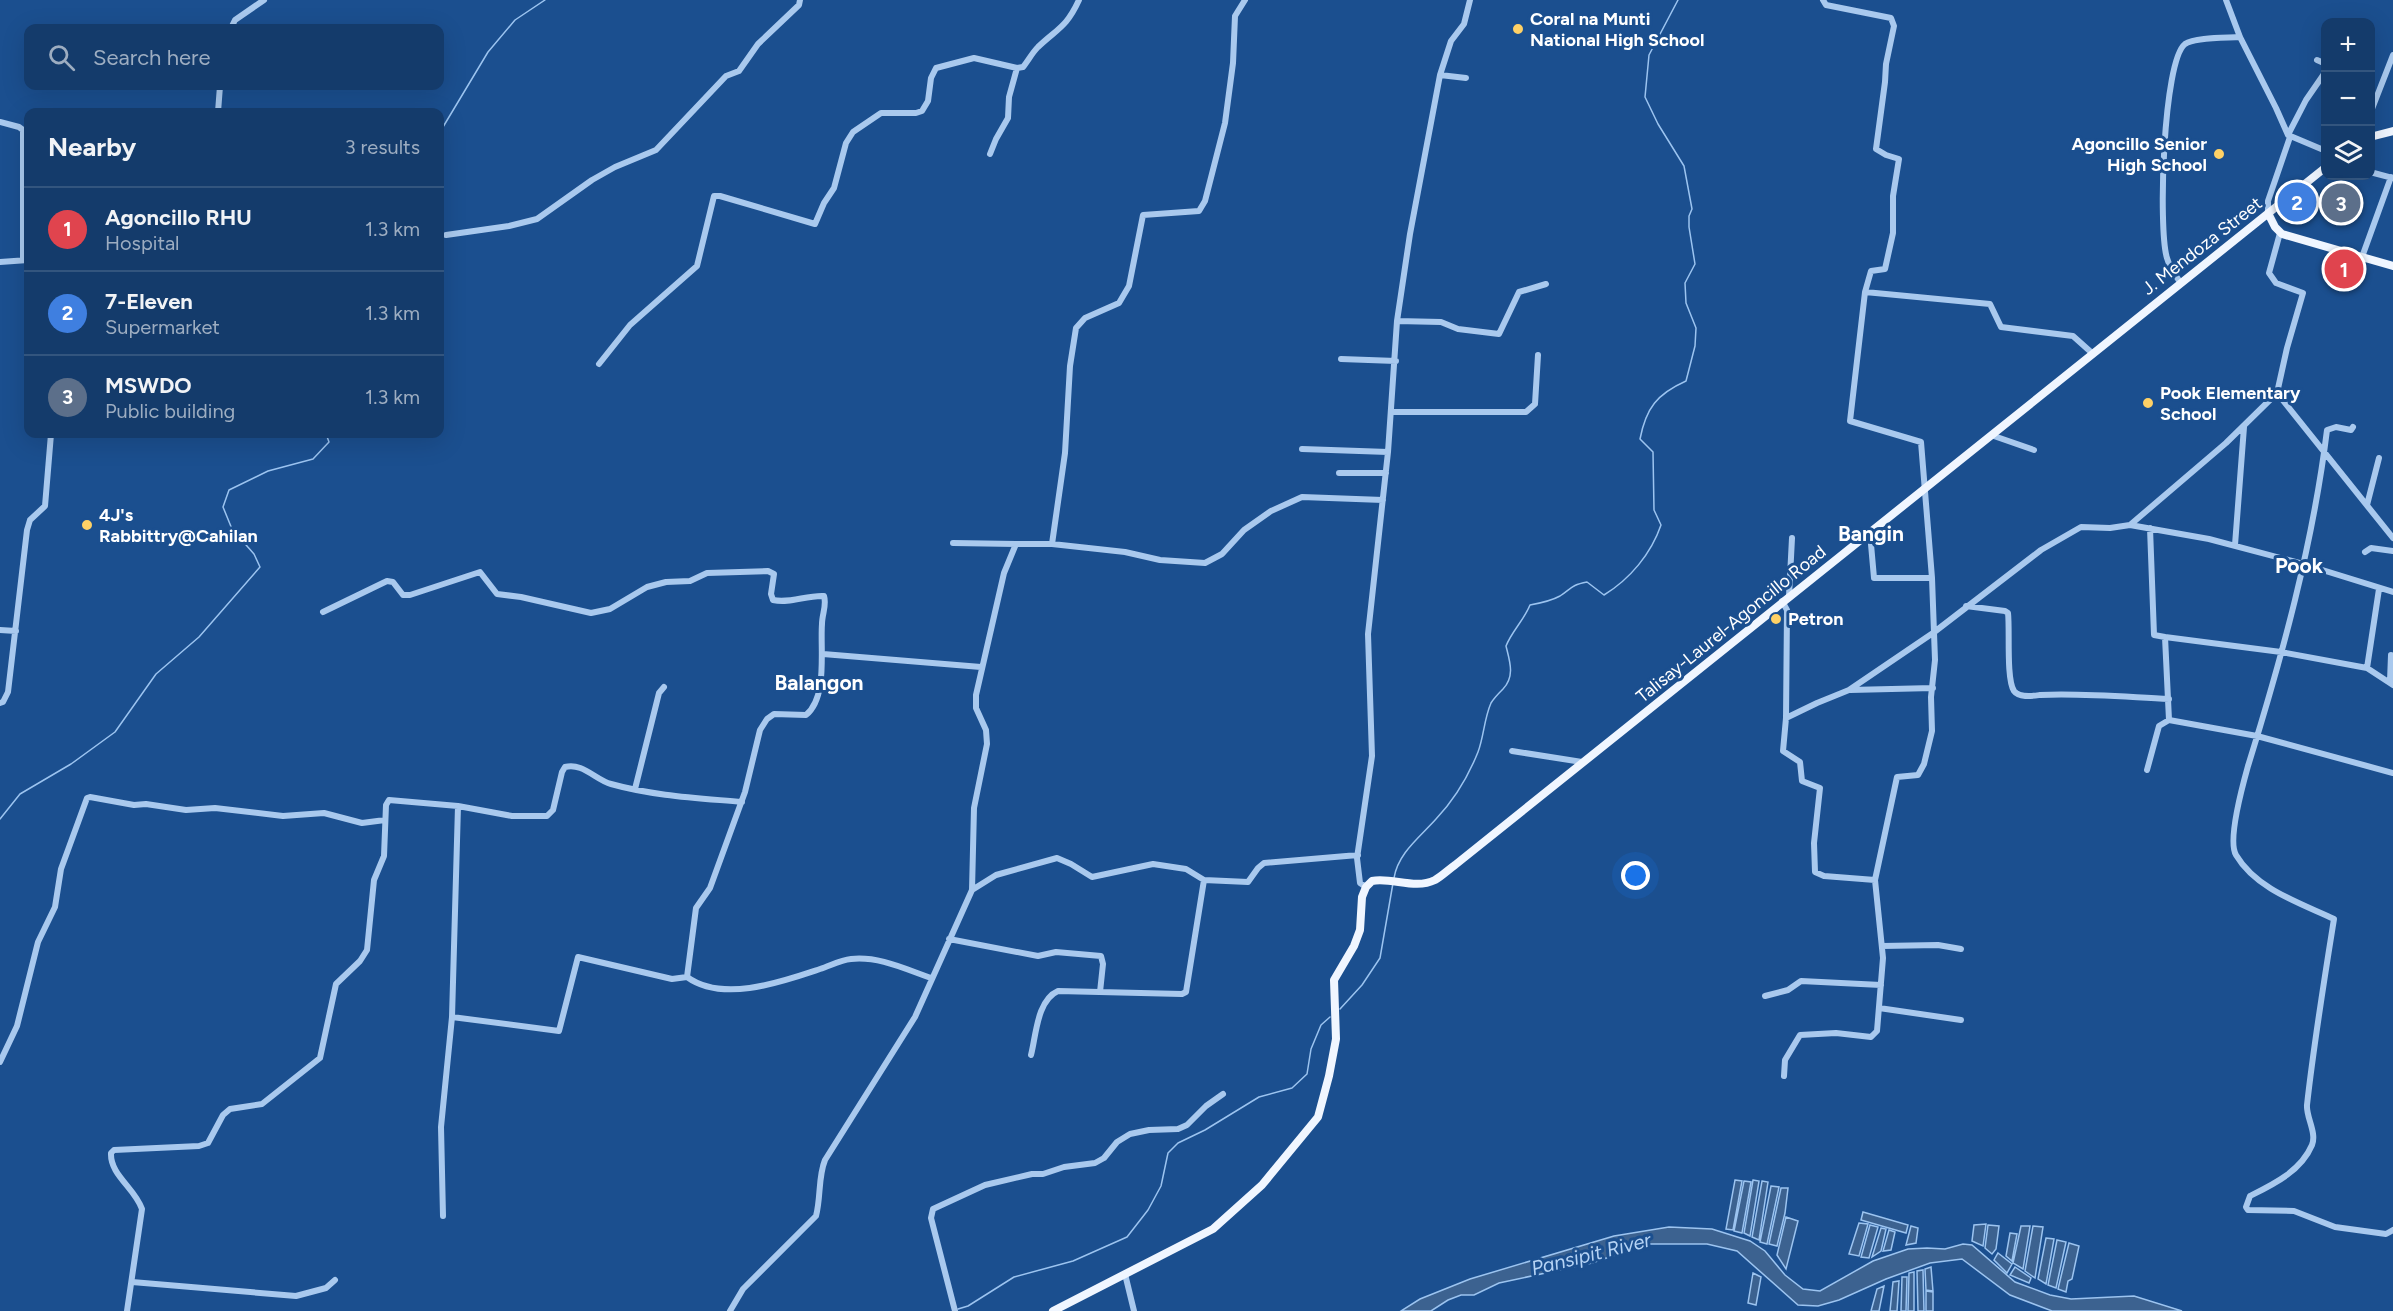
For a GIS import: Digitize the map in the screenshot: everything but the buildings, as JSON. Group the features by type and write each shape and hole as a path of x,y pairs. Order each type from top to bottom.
{"main road":[{"path":"2375,136 2393,131"},
{"name":"J. Mendoza Street","path":"2126,326 2321,170"},
{"path":"2268,213 2280,232 2393,266"},
{"name":"Talisay-Laurel-Agoncillo Road","path":"1366,887 1372,881 1421,884 1435,880 1720,654 1785,598 1870,533 2126,326"},
{"path":"1053,1311 1213,1229 1262,1185 1318,1117 1336,1039 1334,980 1354,946 1360,930 1362,897 1366,887"}],"street":[{"path":"233,24 235,20 264,0"},
{"path":"446,235 509,226 537,219 592,180 615,167 656,150 726,76 739,71 758,44 799,5 800,0"},
{"path":"599,364 630,325 697,266 714,196 815,224 824,203 834,189 847,139 861,125 881,113 922,111 928,101 931,78 936,68 974,58 1017,68 1024,66 1036,49 1061,29 1072,15 1078,0"},
{"path":"1052,544 1065,453 1070,366 1076,328 1085,318 1119,303 1129,286 1143,214 1199,211 1205,201 1225,123 1233,63 1235,16 1245,0"},
{"path":"1366,887 1360,883 1357,873 1372,756 1368,634 1392,412 1397,321 1410,234 1440,75 1451,41 1464,24 1470,0"},
{"path":"1784,1076 1785,1060 1800,1035 1836,1033 1871,1037 1877,1031 1882,946 1875,880 1897,777 1917,774 1924,764 1932,731 1931,697 1935,660 1932,578 1921,442 1850,421 1865,292 1871,271 1885,268 1893,233 1893,196 1899,159 1876,149 1886,64 1894,26 1891,18 1826,5 1824,0"},
{"path":"2228,1 2240,37 2289,136 2321,150"},
{"path":"2180,282 2166,257 2165,234 2163,153 2168,99 2174,67 2180,50 2191,41 2240,37"},
{"path":"2375,101 2393,55"},
{"path":"2317,60 2321,62"},
{"path":"990,154 1008,118 1009,97 1017,68"},
{"path":"2268,213 2268,201 2289,136 2306,100 2324,72"},
{"path":"1440,75 1466,78"},
{"path":"218,108 220,90"},
{"path":"0,122 22,130 24,195"},
{"path":"2362,257 2392,178 2375,173"},
{"path":"2130,525 2244,426 2277,393 2303,293 2277,283 2269,273 2280,232"},
{"path":"0,262 24,260"},
{"path":"1397,321 1441,321 1458,329 1499,334 1519,292 1546,284"},
{"path":"1865,292 1990,304 2001,327 2073,336 2092,353"},
{"path":"1392,412 1526,412 1535,404 1538,356"},
{"path":"1341,359 1396,361"},
{"path":"2277,393 2393,537"},
{"path":"2235,545 2244,426"},
{"path":"2353,427 2351,430 2329,428 2327,430 2304,564 2242,784 2233,839 2235,853 2254,877 2287,897 2334,919 2315,1030 2307,1109 2314,1141 2308,1154 2282,1180 2250,1196 2246,1208 2248,1210 2294,1211 2335,1227 2386,1234 2393,1230"},
{"path":"1991,435 2034,450"},
{"path":"0,703 3,702 8,692 27,530 30,520 45,506 51,438"},
{"path":"1302,449 1388,452"},
{"path":"2367,505 2379,458"},
{"path":"1339,472 1386,473"},
{"path":"953,543 1052,544 1125,552 1160,560 1205,563 1222,554 1244,530 1302,497 1383,500"},
{"path":"1786,718 1849,690 1933,633 2041,550 2081,527 2110,528 2130,525 2235,545 2393,592"},
{"path":"2150,528 2154,635 2281,652 2367,668 2391,683"},
{"path":"1870,533 1874,578 1932,578"},
{"path":"1792,538 1785,598 1787,610 1786,718 1783,751 1800,762 1802,781 1820,788 1814,843 1815,872 1824,876 1875,880"},
{"path":"730,1311 742,1289 816,1216 820,1200 821,1169 825,1160 915,1017 972,890 974,808 987,744 986,730 976,708 976,695 1005,573 1016,544"},
{"path":"2365,552 2371,548 2393,550"},
{"path":"323,612 387,581 393,582 403,595 410,595 480,572 496,594 521,597 591,613 610,609 647,587 666,582 690,581 707,573 768,571 774,574 771,594 773,600 782,602 824,596 823,654 817,699 810,712 801,716 774,714 767,719 760,730 742,802 710,888 696,908 687,977"},
{"path":"2367,668 2379,589"},
{"path":"1966,606 2008,613 2010,670 2012,688 2016,693 2027,696 2059,694 2169,699"},
{"path":"0,630 16,630"},
{"path":"2165,637 2169,720"},
{"path":"823,654 981,667"},
{"path":"2391,655 2391,683"},
{"path":"635,789 659,693 664,687"},
{"path":"1849,690 1933,687"},
{"path":"2147,770 2159,726 2169,720 2257,736 2393,773"},
{"path":"1512,751 1582,762"},
{"path":"127,1311 142,1209 138,1198 113,1168 110,1161 111,1153 114,1150 199,1146 208,1143 223,1115 230,1109 262,1104 320,1058 336,984 360,961 367,950 374,880 384,856 386,805 389,800 458,806 512,816 547,816 553,810 562,772 570,765 611,784 674,796 742,802"},
{"path":"0,1062 18,1026 38,942 55,907 62,869 87,798 186,810 215,808 283,816 333,813 362,823 385,820"},
{"path":"443,1216 441,1127 452,1017 458,806"},
{"path":"972,890 996,875 1057,858 1092,878 1153,864 1186,869 1204,880 1248,882 1258,868 1264,864 1358,855"},
{"path":"1031,1055 1043,1005 1050,995 1058,992 1182,994 1186,992 1204,880"},
{"path":"949,939 1038,956 1056,952 1101,956 1103,964 1100,992"},
{"path":"1882,946 1938,945 1961,949"},
{"path":"452,1017 559,1031 578,957 672,979 687,977 700,987 740,989 793,978 843,960 875,958 931,978"},
{"path":"1766,996 1788,990 1801,981 1881,985"},
{"path":"1879,1008 1961,1020"},
{"path":"955,1311 931,1218 933,1209 985,1185 1032,1174 1043,1174 1064,1167 1095,1163 1104,1158 1117,1142 1130,1134 1149,1130 1178,1130 1223,1094"},
{"path":"1125,1274 1134,1311"},
{"path":"132,1282 296,1296 326,1288 335,1280"}],"water":[{"path":"1735,1180 1742,1181 1733,1230 1726,1229"},
{"path":"1753,1180 1759,1181 1750,1236 1744,1233"},
{"path":"1744,1181 1751,1182 1742,1233 1734,1231"},
{"path":"1762,1181 1768,1182 1759,1240 1752,1237"},
{"path":"1771,1186 1779,1187 1767,1244 1760,1242"},
{"path":"1781,1188 1788,1188 1777,1246 1769,1244"},
{"path":"1863,1212 1908,1225 1906,1233 1861,1220"},
{"path":"1786,1217 1798,1221 1786,1269 1777,1255"},
{"path":"1859,1223 1868,1224 1859,1256 1849,1254"},
{"path":"1986,1224 1983,1246 1972,1241 1974,1225"},
{"path":"1870,1225 1878,1227 1869,1258 1861,1257"},
{"path":"1988,1225 1999,1226 1996,1249 1992,1254 1985,1248"},
{"path":"1911,1226 1918,1228 1916,1243 1906,1245"},
{"path":"2021,1226 2030,1226 2023,1269 2013,1263"},
{"path":"2033,1226 2043,1227 2035,1278 2025,1271"},
{"name":"Pansipit River","path":"1669,1227 1712,1229 1750,1241 1765,1251 1785,1275 1803,1289 1820,1291 1873,1261 1908,1249 1945,1249 1963,1244 1972,1245 2015,1282 2050,1295 2071,1299 2134,1296 2182,1311 2052,1311 2010,1295 1962,1259 1930,1263 1839,1300 1818,1306 1798,1305 1737,1251 1707,1244 1647,1244 1592,1263 1499,1283 1474,1295 1461,1295 1448,1300 1431,1311 1401,1311 1420,1299 1470,1279 1614,1236"},
{"path":"1881,1228 1886,1229 1881,1251 1872,1257"},
{"path":"1889,1230 1895,1232 1891,1250 1883,1251"},
{"path":"2010,1233 2017,1234 2012,1261 2006,1256"},
{"path":"2046,1238 2054,1239 2046,1284 2038,1279"},
{"path":"2057,1240 2066,1242 2056,1288 2048,1285"},
{"path":"2069,1243 2079,1246 2072,1279 2068,1281 2066,1292 2058,1289"},
{"path":"1998,1253 2012,1264 2007,1273 1994,1260"},
{"path":"1931,1267 1933,1291 1926,1290 1925,1269"},
{"path":"2015,1267 2031,1278 2029,1283 2010,1275"},
{"path":"1923,1270 1924,1311 1918,1311 1917,1271"},
{"path":"1914,1272 1914,1311 1908,1311 1909,1273"},
{"path":"1753,1273 1761,1277 1756,1305 1748,1303"},
{"path":"1902,1277 1907,1277 1906,1311 1901,1311"},
{"path":"1899,1281 1897,1311 1890,1311 1893,1282"},
{"path":"1884,1286 1879,1311 1871,1311 1877,1289"},
{"path":"1926,1291 1933,1292 1933,1311 1926,1311"}],"waterway":[{"path":"444,125 488,52 515,20 545,0"},
{"path":"1394,878 1405,853 1449,804 1470,770 1480,746 1491,703 1509,679 1510,669 1506,646 1530,605 1553,599 1587,582 1604,595 1614,589 1645,556 1661,525 1654,510 1653,452 1640,439 1654,403 1667,391 1686,381 1695,346 1696,328 1686,303 1685,283 1695,264 1689,227 1689,216 1692,209 1684,166 1658,124 1645,97 1649,55 1678,0"},
{"path":"0,819 20,794 71,764 115,732 156,674 199,637 260,567 254,554 232,529 223,507 229,490 268,471 313,459 329,442 328,438"},
{"path":"1340,1009 1362,985 1380,958 1393,883"},
{"path":"958,1309 968,1306 1014,1277 1073,1261 1127,1237 1148,1210 1161,1186 1168,1153 1178,1143 1205,1130 1259,1097 1292,1088 1307,1074 1311,1049 1321,1025 1330,1017"}],"place":[{"name":"Coral na Munti National High School","path":"1518,29"},
{"name":"Agoncillo Senior High School","path":"2219,154"},
{"name":"7-Eleven","path":"2297,202"},
{"name":"MSWDO","path":"2341,203"},
{"name":"Agoncillo RHU","path":"2344,269"},
{"name":"Pook Elementary School","path":"2148,403"},
{"name":"4J's Rabbittry@Cahilan","path":"87,525"},
{"name":"Petron","path":"1776,619"}],"district":[{"name":"Bangin","path":"1871,534"},
{"name":"Pook","path":"2299,566"},
{"name":"Balangon","path":"819,683"}]}
